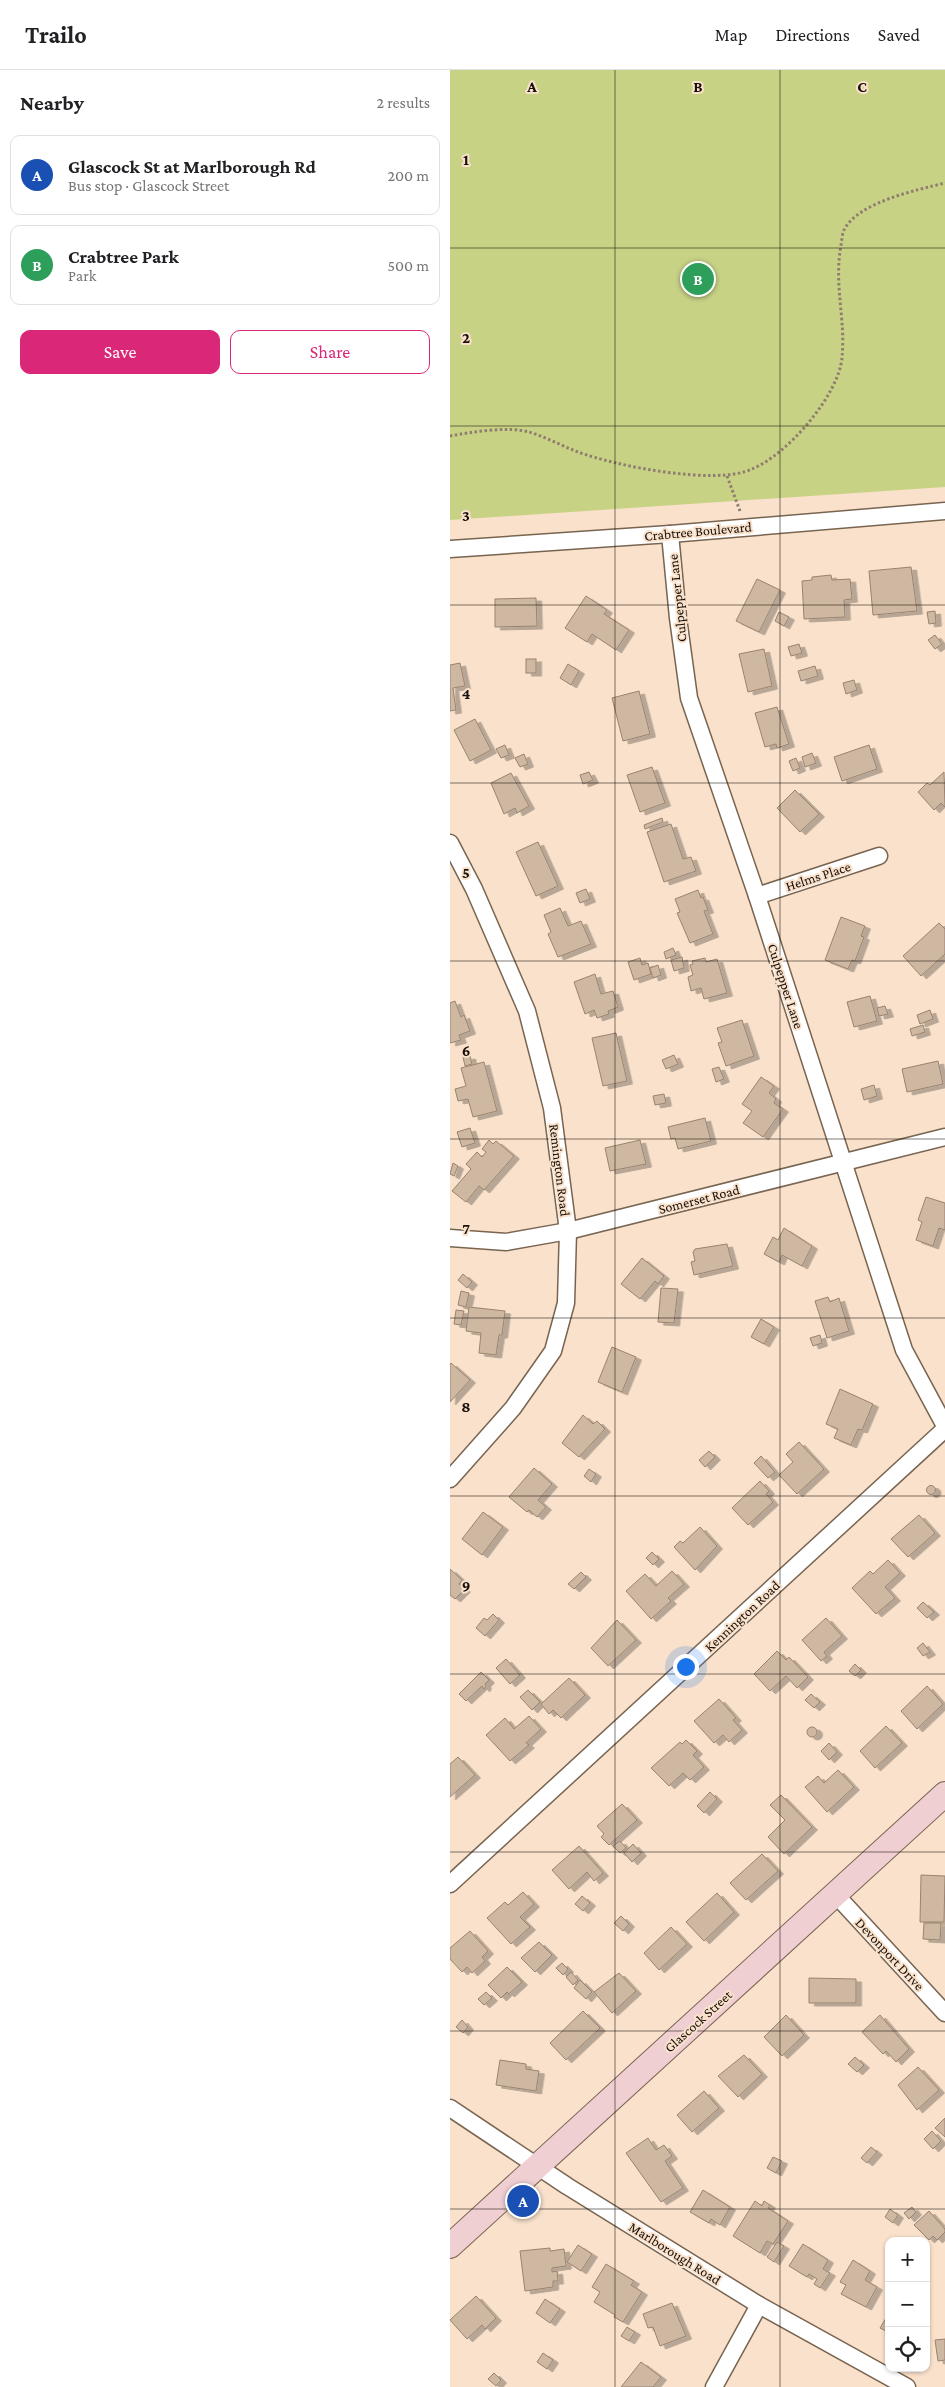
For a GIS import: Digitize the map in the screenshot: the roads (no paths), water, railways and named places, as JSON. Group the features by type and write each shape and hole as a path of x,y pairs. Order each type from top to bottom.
{"street":[{"name":"Crabtree Boulevard","path":"450,549 670,534 746,526 945,511"},
{"name":"Culpepper Lane","path":"670,534 678,618 689,698 757,896 904,1350 945,1428"},
{"name":"Remington Road","path":"450,844 474,889 526,1011 552,1108 568,1231 566,1303 553,1351 513,1408 450,1479"},
{"name":"Helms Place","path":"757,896 879,856"},
{"name":"Somerset Road","path":"450,1238 506,1242 568,1231 945,1137"},
{"name":"Kennington Road","path":"450,1884 945,1428"},
{"name":"Glascock Street","path":"450,2246 945,1794"},
{"name":"Devonport Drive","path":"836,1895 945,2013"},
{"name":"Marlborough Road","path":"450,2108 538,2167 759,2305 907,2387"},
{"path":"714,2387 759,2305"}],"place":[{"name":"Crabtree Park","path":"698,279"},
{"name":"Glascock St at Marlborough Rd","path":"523,2201"}]}
